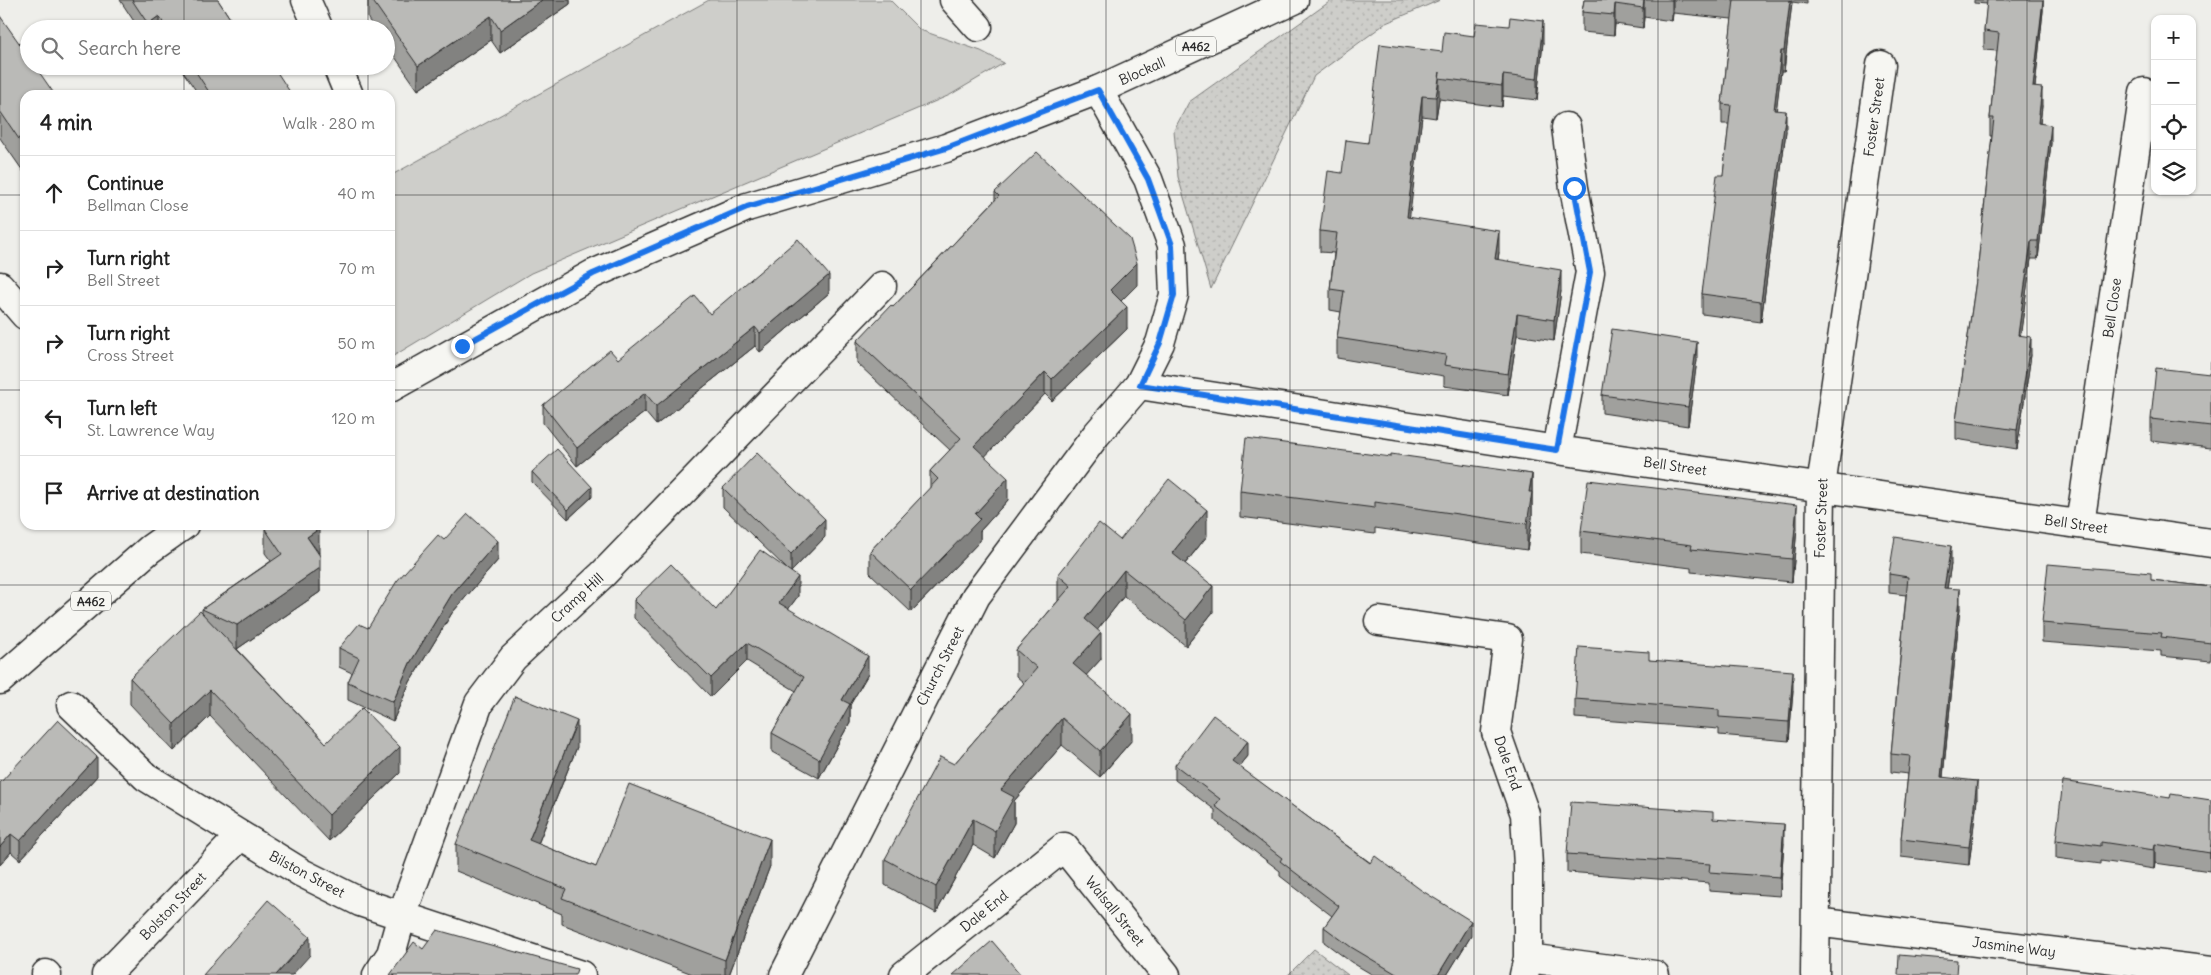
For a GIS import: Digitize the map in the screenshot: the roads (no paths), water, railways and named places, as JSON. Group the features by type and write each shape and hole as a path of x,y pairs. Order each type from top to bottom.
{"street":[{"path":"306,0 315,20"},
{"path":"954,0 978,27"},
{"name":"Blockall","path":"1098,90 1294,0"},
{"name":"Foster Street","path":"1814,975 1821,487 1881,65"},
{"path":"341,75 347,90"},
{"name":"Church Street","path":"784,975 976,596 1096,435 1140,385 1160,343 1174,295 1172,245 1148,179 1098,90"},
{"name":"A462","path":"395,385 593,274 747,207 946,148 1098,90"},
{"name":"Bell Close","path":"2080,524 2144,92"},
{"path":"1557,450 1590,272 1566,128"},
{"path":"0,286 20,308"},
{"name":"Cramp Hill","path":"377,975 391,954 402,915 479,702 513,658 603,574 882,286"},
{"name":"Bell Street","path":"1140,385 1557,450 2211,543"},
{"name":"A462","path":"0,680 150,549 177,530"},
{"name":"Dale End","path":"1378,622 1508,639 1496,732 1526,814 1526,966 1654,975"},
{"name":"Bilston Street","path":"71,705 146,777 302,873 351,898 581,975"},
{"name":"Bolston Street","path":"106,975 240,836"},
{"name":"Dale End","path":"904,975 1064,847"},
{"name":"Walsall Street","path":"1064,847 1166,975"},
{"name":"Jasmine Way","path":"1816,922 2211,971"}]}
